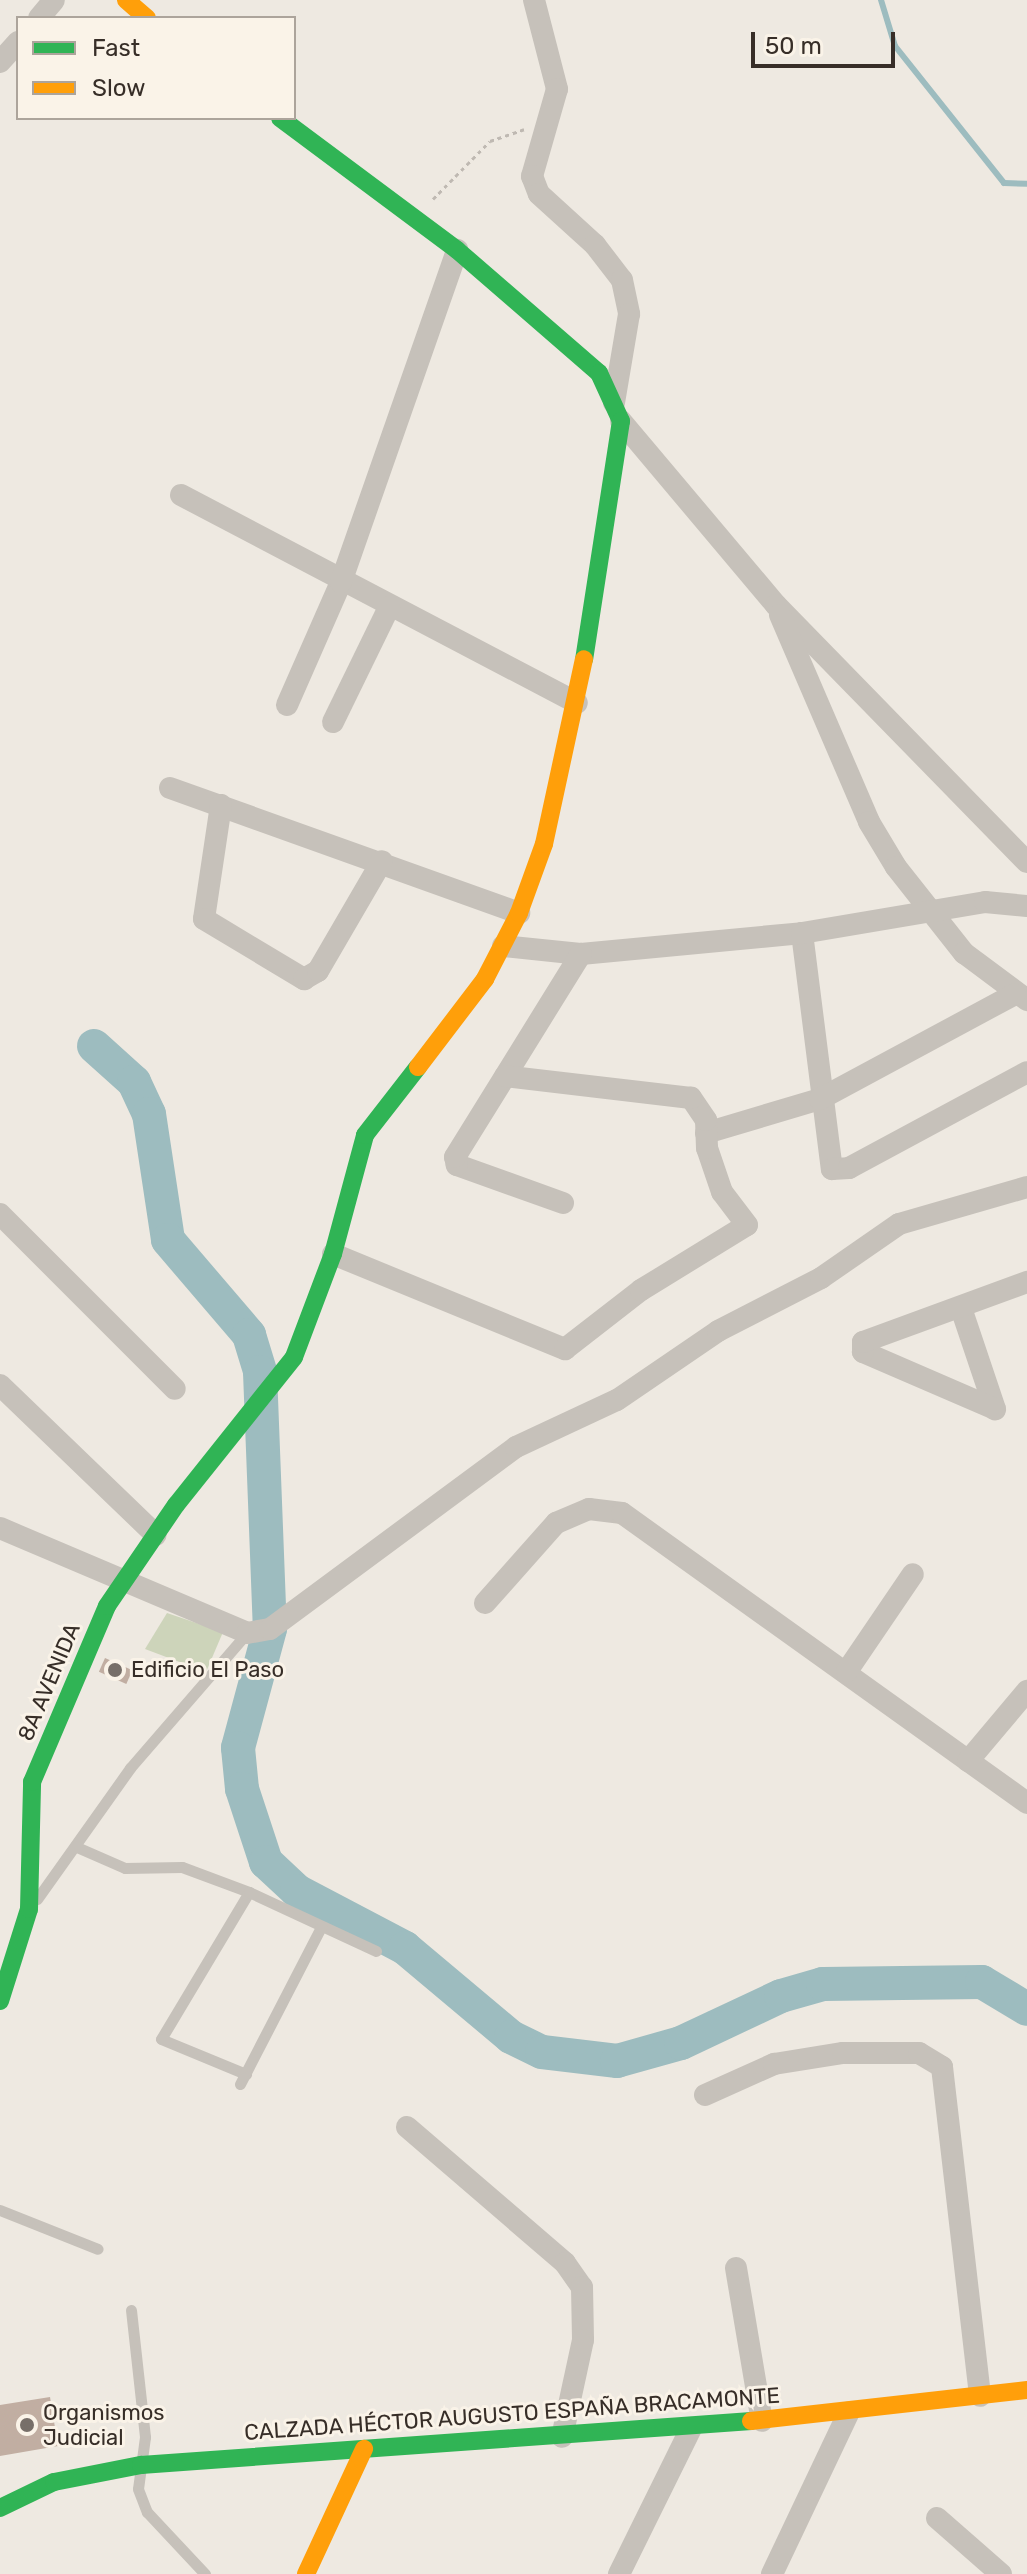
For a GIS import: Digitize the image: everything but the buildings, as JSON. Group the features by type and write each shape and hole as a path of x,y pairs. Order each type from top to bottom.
{"street":[{"path":"126,0 145,16"},
{"path":"534,0 557,89 532,176 539,194 595,245 622,280 629,314 617,412"},
{"path":"0,62 16,44"},
{"path":"283,120 457,250 583,356 617,412 776,605 1027,862"},
{"path":"287,705 341,582 457,250"},
{"name":"8A AVENIDA","path":"0,2001 29,1909 32,1782 121,1582 294,1357 333,1254 365,1135 503,946 519,913 544,844 577,703 617,412"},
{"path":"181,495 341,582 577,703"},
{"path":"706,1133 820,1099 1021,997 964,953 928,913 869,822 776,605"},
{"path":"333,722 389,607"},
{"path":"170,788 382,861 519,913"},
{"path":"221,805 204,919 304,979 318,971 382,861"},
{"path":"503,946 581,954 802,933 985,902 1027,906"},
{"path":"802,933 828,1165 839,1170 1027,1072"},
{"path":"563,1203 457,1165 459,1148 581,954"},
{"path":"333,1254 565,1349 641,1290 747,1225 712,1169 702,1108 678,1092 505,1076"},
{"path":"0,1528 247,1633 270,1629 484,1466 617,1400 718,1331 821,1278 899,1224 1027,1187"},
{"path":"0,1214 175,1389"},
{"path":"961,1308 995,1409 863,1352 863,1342 1027,1282"},
{"path":"0,1385 156,1535"},
{"path":"485,1603 556,1523 589,1509 622,1513 847,1671 1027,1803"},
{"path":"847,1671 913,1574"},
{"path":"968,1761 1027,1691"},
{"path":"705,2095 774,2064 843,2053 919,2053 942,2067 980,2396"},
{"path":"407,2127 565,2263 582,2287 583,2340 562,2437"},
{"path":"736,2268 762,2421"},
{"name":"CALZADA HÉCTOR AUGUSTO ESPAÑA BRACAMONTE","path":"2,2504 54,2482 141,2465 691,2428 1027,2390"},
{"path":"772,2574 849,2412"},
{"path":"619,2574 691,2428"},
{"path":"308,2573 364,2449"},
{"path":"937,2518 1001,2574"}],"lane":[{"path":"29,1909 79,1848 130,1768 247,1633"},
{"path":"79,1848 125,1868 182,1867 249,1892 376,1951"},
{"path":"249,1892 161,2039 243,2079 321,1927"},
{"path":"0,2210 98,2249"},
{"path":"131,2310 145,2437 138,2489 147,2512 205,2574"}],"path":[{"path":"414,218 490,141 550,119"}],"green space":[{"path":"167,1613 223,1632 206,1672 145,1649"}],"waterway":[{"path":"881,0 895,46 1004,183 1027,184"},
{"path":"94,1046 134,1082 149,1114 168,1240 249,1335 260,1372 270,1629 238,1748 242,1789 266,1862 297,1891 405,1948 511,2037 542,2052 617,2061 681,2043 781,1996 823,1984 982,1982 1027,2009"}],"traffic: fast":[{"path":"283,120 457,250 599,373 621,421 584,659"},
{"path":"0,2001 29,1909 32,1782 107,1606 176,1505 294,1357 333,1254 365,1135 418,1067"},
{"path":"0,2508 54,2482 141,2465 751,2421"}],"traffic: slow":[{"path":"126,0 145,16"},
{"path":"418,1067 485,979 519,913 544,844 584,659"},
{"path":"751,2421 1027,2390"},
{"path":"306,2574 364,2449"}],"place":[{"name":"Edificio El Paso","path":"115,1670"},
{"name":"Organismos Judicial","path":"27,2425"}]}
